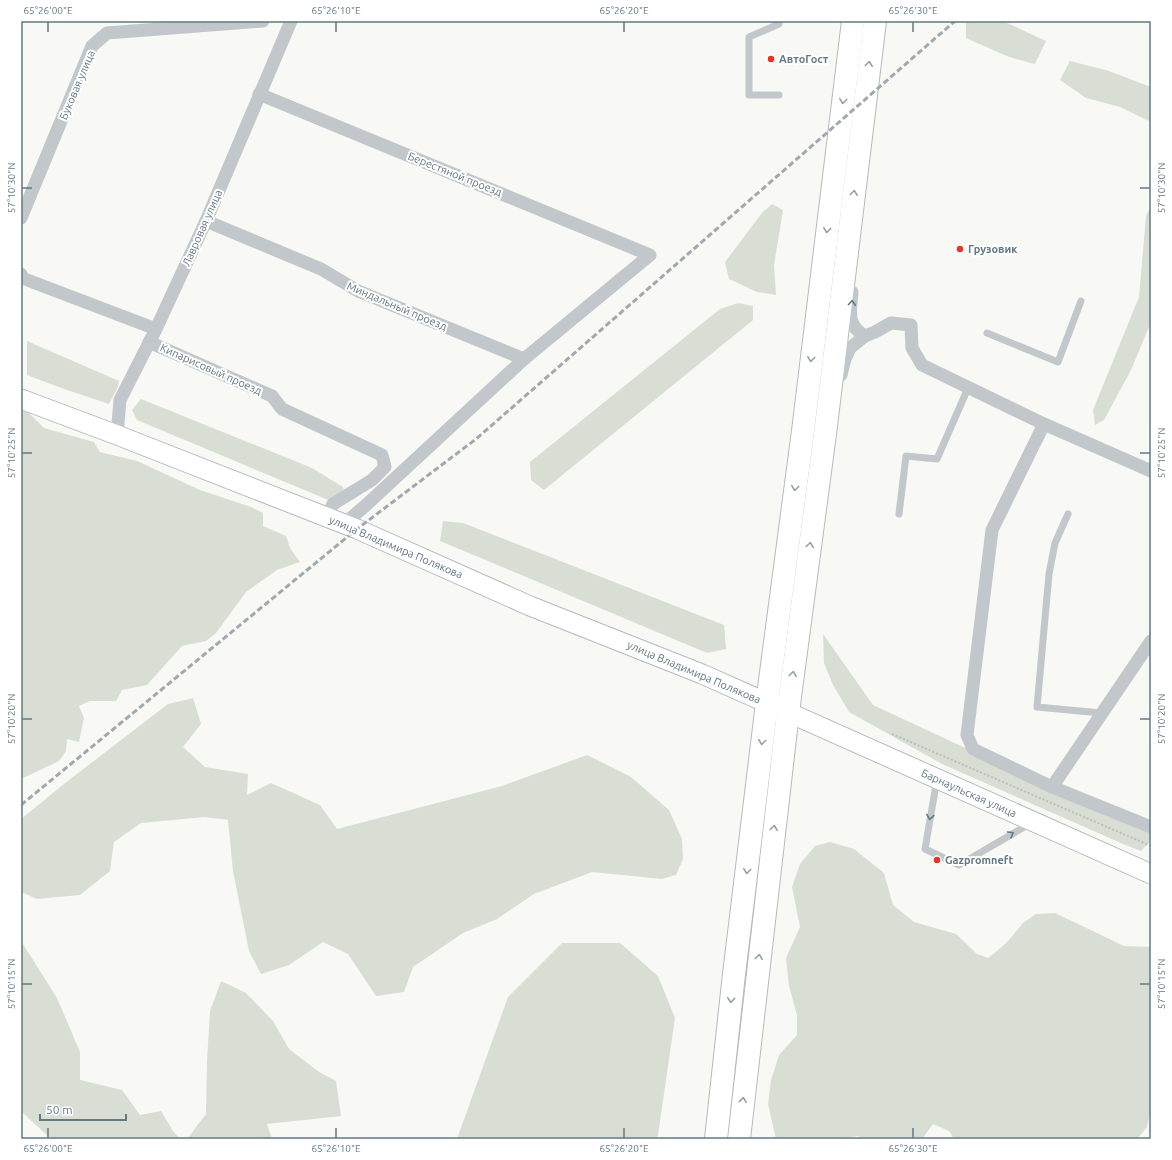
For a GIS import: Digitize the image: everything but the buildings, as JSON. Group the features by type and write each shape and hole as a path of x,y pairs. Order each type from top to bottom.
{"highway":[{"path":"716,1139 734,974 767,703 804,423 853,21"},
{"path":"738,1139 788,712 875,21"}],"street":[{"name":"Буковая улица","path":"21,218 92,46 107,33 263,21"},
{"name":"Лавровая улица","path":"117,435 120,400 156,329 206,221 291,21"},
{"name":"Берестяной проезд","path":"259,94 650,255 524,358"},
{"name":"Миндальный проезд","path":"206,221 321,269 358,291 524,358"},
{"path":"850,222 854,264 851,315 852,324 856,331 864,336"},
{"path":"21,274 22,278 156,329"},
{"path":"828,403 839,384 845,359 850,348 864,336 891,323 911,324 912,348 922,365 1044,424 1151,471"},
{"name":"Кипарисовый проезд","path":"149,342 272,396 282,409 382,455 385,467 372,480 333,504 336,520"},
{"path":"336,520 365,506 524,358"},
{"name":"улица Владимира Полякова","path":"21,399 336,520 530,606 702,674 788,712"},
{"path":"1044,424 992,530 967,735 974,749 1052,787 1151,827"},
{"path":"1052,787 1151,641"},
{"name":"Барнаульская улица","path":"788,712 1151,874"}],"lane":[{"path":"779,21 779,24 749,36 749,95 779,95"},
{"path":"987,333 1058,362 1081,301"},
{"path":"899,514 906,456 937,459 968,388"},
{"path":"1068,514 1055,543 1050,574 1037,707 1101,713"},
{"path":"936,779 925,849 959,865 1032,822"}],"path":[{"path":"892,734 1151,846"}],"shaded area":[{"path":"1003,21 1046,41 1035,64 1009,57 966,38 966,22"},
{"path":"1070,61 1109,71 1151,87 1151,122 1120,107 1086,98 1060,80"},
{"path":"772,204 783,210 774,265 776,295 757,292 729,279 725,262 762,213"},
{"path":"1151,205 1151,322 1131,370 1104,420 1095,425 1093,410 1139,297 1146,216"},
{"path":"738,303 753,306 753,320 544,490 531,480 530,462 720,309"},
{"path":"27,341 119,381 118,387 109,404 27,375"},
{"path":"141,399 312,468 343,487 345,496 333,502 137,420 132,410"},
{"path":"21,408 25,409 44,428 94,442 100,452 137,461 200,490 251,507 263,513 263,526 286,536 290,548 300,562 277,570 246,592 216,633 206,641 182,646 147,685 122,690 116,701 90,701 79,706 84,718 79,742 67,739 66,751 59,761 23,778 21,778"},
{"path":"443,521 463,523 724,625 726,649 707,653 440,541"},
{"path":"823,634 873,705 1000,764 1151,830 1150,842 1141,851 1123,844 942,764 849,712 833,685 824,663"},
{"path":"193,698 201,724 183,747 205,767 248,774 247,795 271,783 320,805 337,829 502,786 587,755 631,777 669,810 682,839 683,859 676,875 662,879 592,872 534,894 497,919 463,933 413,967 404,992 376,996 348,954 323,942 289,965 261,974 249,951 233,871 228,820 205,817 141,823 114,842 110,871 80,895 37,899 21,892 21,819 168,704"},
{"path":"830,842 854,849 884,873 893,905 914,922 956,934 977,954 988,958 1008,941 1023,923 1036,914 1055,913 1124,946 1151,947 1151,1107 1147,1127 1137,1139 954,1139 949,1131 933,1124 922,1139 864,1139 858,1136 835,1139 776,1139 768,1104 771,1080 779,1055 797,1035 797,1015 789,986 786,958 800,927 792,887 800,864 815,846"},
{"path":"21,941 57,998 80,1052 80,1080 122,1090 140,1115 161,1111 173,1131 180,1139 51,1139 21,1111"},
{"path":"562,943 620,943 658,976 675,1018 658,1135 655,1139 457,1139 508,997"},
{"path":"221,981 246,993 273,1021 289,1049 319,1072 336,1081 341,1116 267,1124 272,1139 187,1139 206,1114 210,1011"}],"railway":[{"path":"21,805 357,529 476,439 955,21"}],"place":[{"name":"АвтоГост","path":"771,59"},
{"name":"Грузовик","path":"960,249"},
{"name":"Gazpromneft","path":"937,860"}]}
